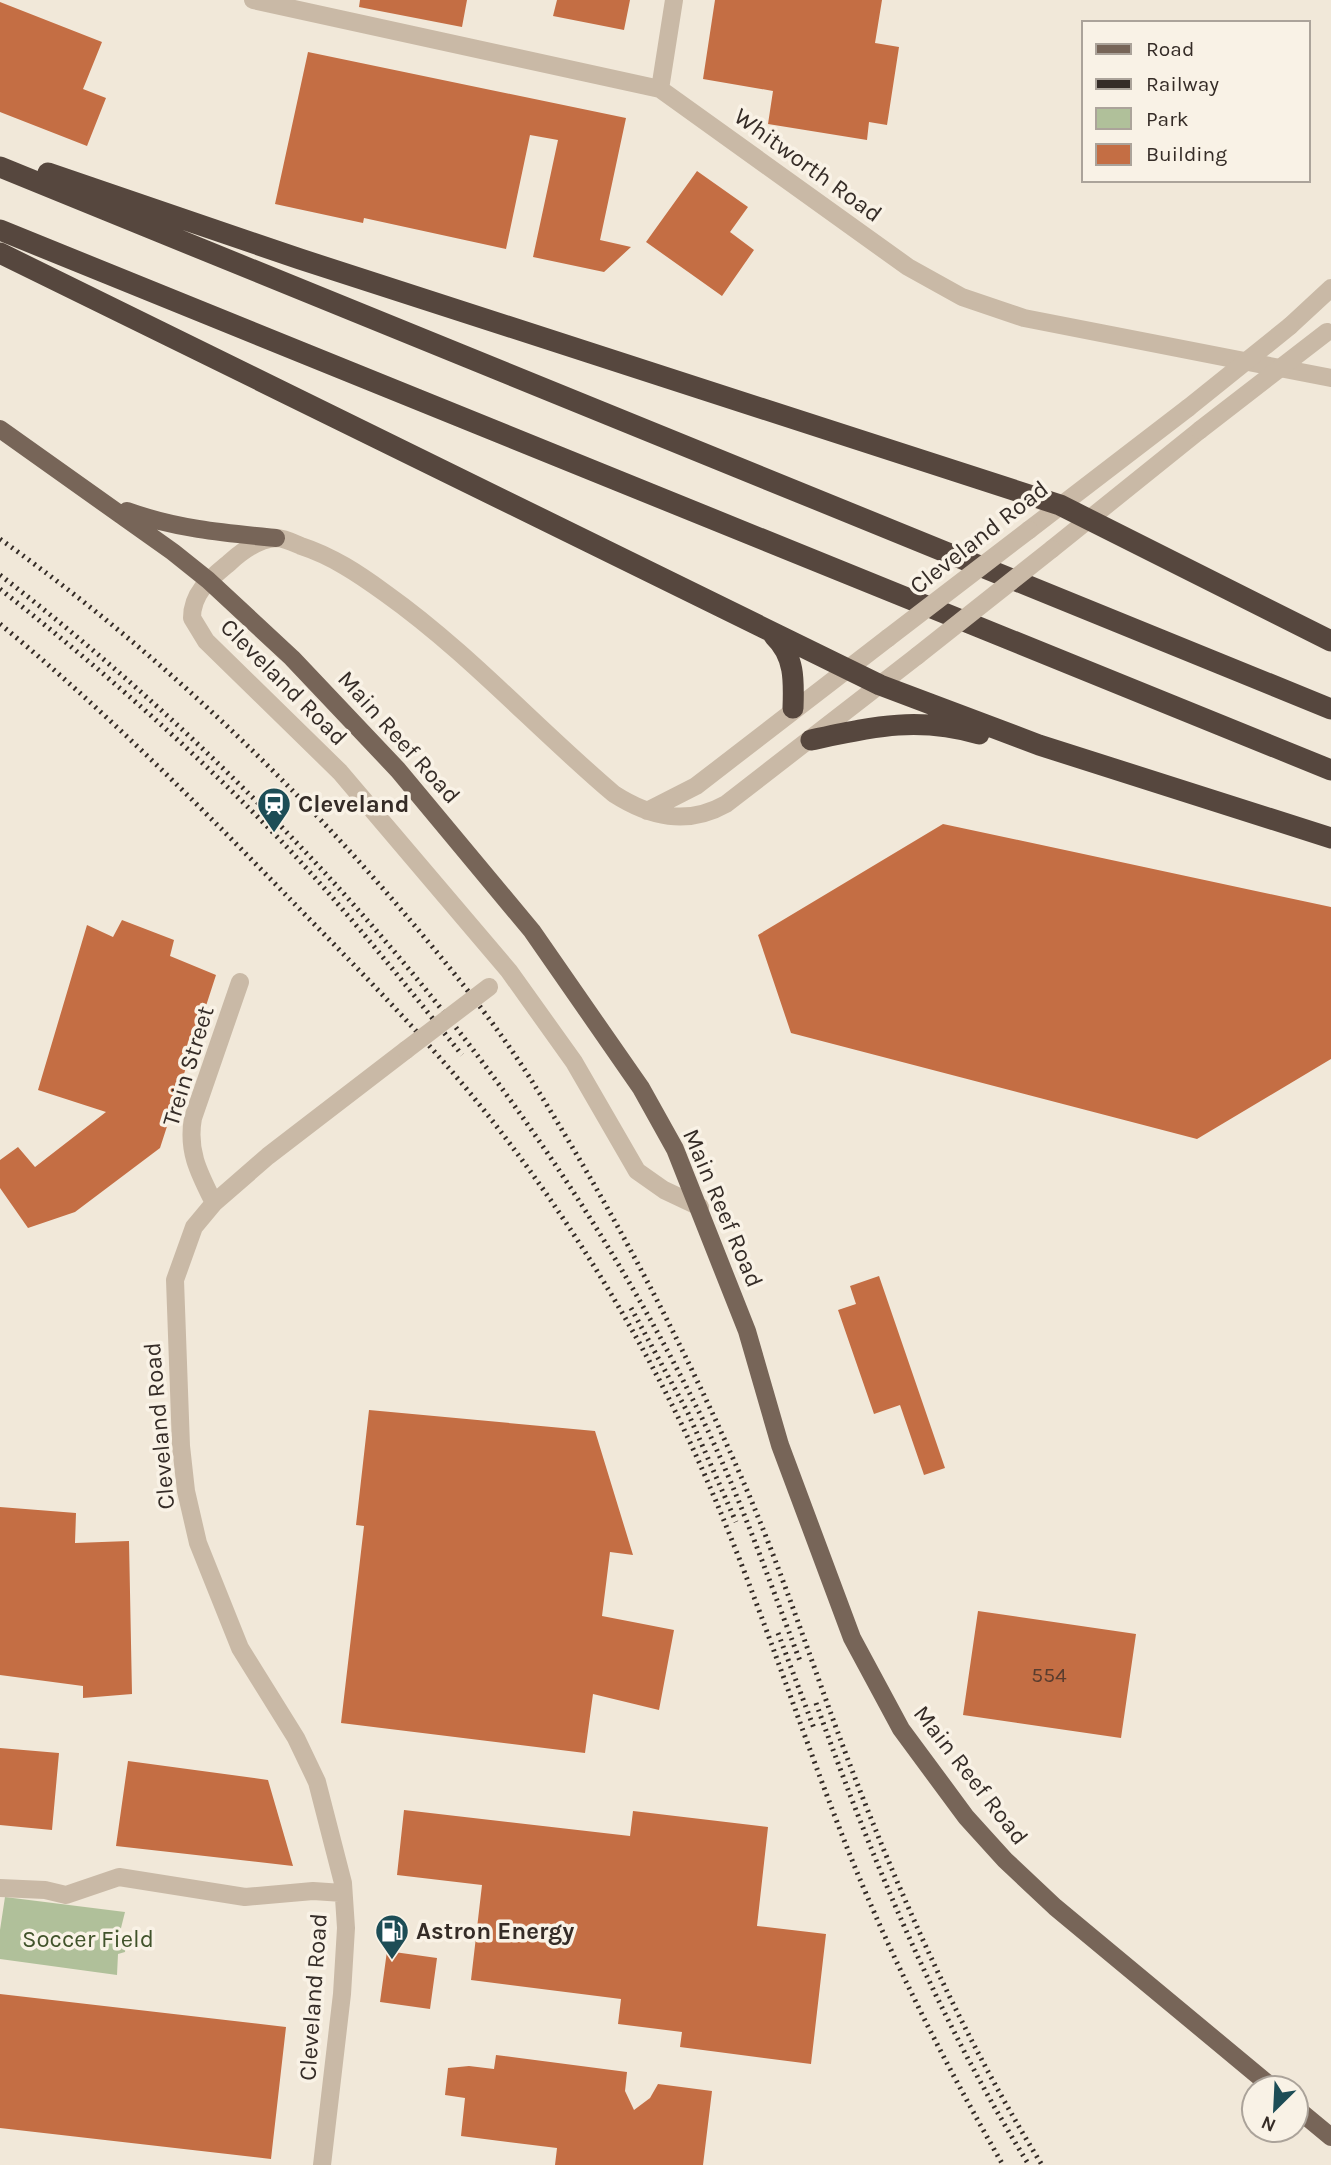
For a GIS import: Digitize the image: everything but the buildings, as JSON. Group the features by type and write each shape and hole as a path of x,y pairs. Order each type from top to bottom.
{"highway":[{"path":"0,156 300,259 1060,505 1331,641"},
{"path":"0,167 1331,709"},
{"path":"0,230 1331,770"},
{"path":"0,253 880,685 1039,745 1331,838"},
{"path":"768,631 779,641 793,669 793,708"},
{"path":"811,740 885,725 918,722 974,732 1133,776"}],"main road":[{"name":"Main Reef Road","path":"0,429 208,580 292,658 398,770 532,931 641,1088 675,1149 747,1331 780,1446 842,1612 869,1672 901,1729 966,1817 1005,1860 1055,1907 1255,2074"},
{"path":"104,503 176,527 276,538"},
{"path":"1310,2120 1331,2137"}],"street":[{"name":"Whitworth Road","path":"253,0 660,89 908,267 962,297 1024,318 1331,378"},
{"path":"660,89 674,0"},
{"name":"Cleveland Road","path":"647,811 696,786 793,708 1188,408 1290,326 1331,288"},
{"path":"276,538 336,561 405,607 468,659 595,778 628,803 672,819 711,813 811,740 1086,519 1329,330"},
{"name":"Cleveland Road","path":"276,538 247,549 208,580 192,609 192,618 206,642 340,772 509,971 574,1062 637,1171 664,1190 700,1207"},
{"name":"Cleveland Road","path":"322,2165 342,1994 346,1928 343,1893 333,1835 317,1782 296,1738 240,1648 198,1543 186,1491 177,1381 175,1280 190,1235 214,1203 268,1156 509,971"},
{"name":"Trein Street","path":"214,1203 195,1166 190,1138 240,982"},
{"path":"0,1888 45,1890 66,1895 120,1877 245,1897 313,1891 343,1893"}],"green space":[{"name":"Soccer Field","path":"5,1897 125,1912 119,1936 126,1940 125,1952 118,1954 117,1975 0,1959 0,1930"}],"railway":[{"path":"0,539 110,623 162,667 263,761 359,861 421,933 516,1056 590,1177 646,1279 723,1435 760,1522 850,1765 913,1919 987,2069 1042,2165"},
{"path":"0,575 105,661 206,752 303,849 394,952 480,1059 559,1171 632,1287 696,1406 738,1500 800,1661"},
{"path":"0,589 146,712 251,810 330,895 462,1055"},
{"path":"0,624 75,688 147,755 387,999 483,1109 564,1219 613,1297 678,1417 725,1522 825,1792 863,1886 919,2008 1003,2165"},
{"path":"631,1308 688,1413 736,1522"},
{"path":"778,1633 815,1731"},
{"path":"816,1703 910,1940 966,2054 1029,2165"}],"place":[{"name":"Cleveland","path":"274,834"},
{"name":"Astron Energy","path":"392,1961"}]}
